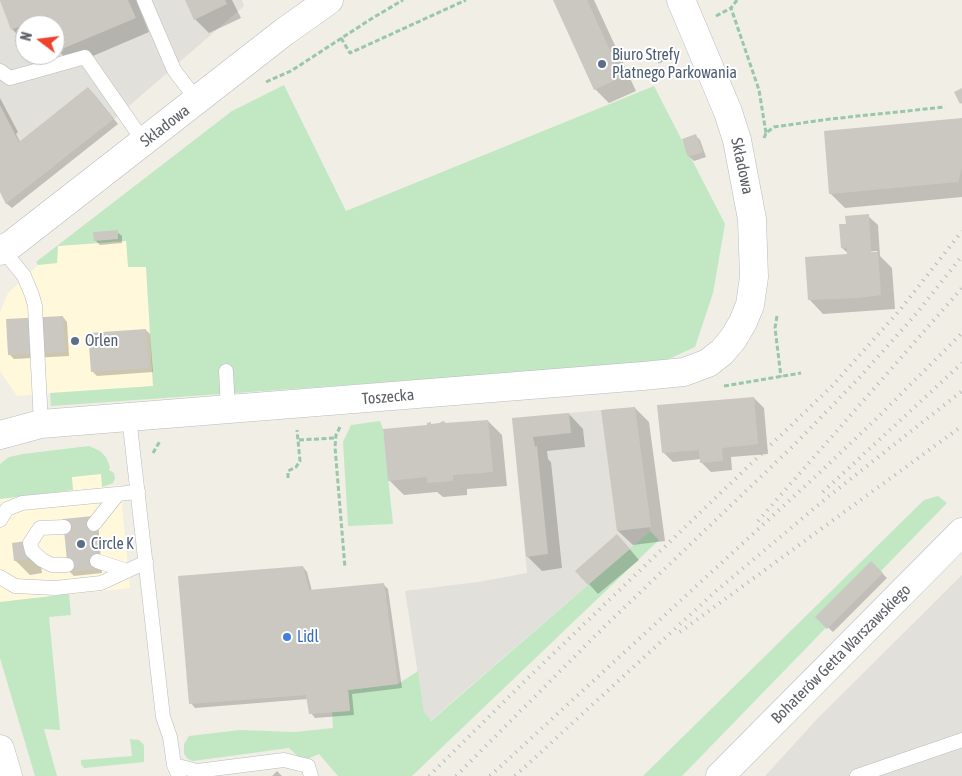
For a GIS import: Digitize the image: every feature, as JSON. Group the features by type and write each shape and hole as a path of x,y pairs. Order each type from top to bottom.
{"street":[{"name":"Składowa","path":"681,0 728,112 737,140 752,219 754,276 750,305 733,339"},
{"name":"Składowa","path":"1,251 144,142 322,2"},
{"name":"Toszecka","path":"0,436 36,425 684,372 708,363 722,352 733,339"},
{"name":"Toszecka","path":"0,419 36,425"},
{"name":"Bohaterów Getta Warszawskiego","path":"720,776 962,532"},
{"path":"0,749 8,776"}],"lane":[{"path":"144,0 174,70 197,100"},
{"path":"0,71 10,78 85,57 144,142"},
{"path":"1,251 24,276 33,300 36,317 36,425"},
{"path":"226,371 228,409"},
{"path":"129,417 163,717 170,737 175,772 284,760 308,766 311,776"},
{"path":"0,520 7,509 22,503 138,492"},
{"path":"94,524 118,494"},
{"path":"64,527 40,528 30,542 32,551 42,560 52,565 67,565"},
{"path":"97,561 127,571"},
{"path":"0,577 15,586 55,588 101,583 146,562"},
{"path":"857,776 962,740"}],"path":[{"path":"291,71 403,0"},
{"path":"341,38 350,53 466,0"},
{"path":"709,20 731,8 737,0"},
{"path":"731,8 759,90 766,133"},
{"path":"658,62 663,60"},
{"path":"639,71 644,69"},
{"path":"762,142 766,133 774,127 811,121 945,107"},
{"path":"777,310 775,328 781,377"},
{"path":"723,386 801,373"},
{"path":"341,424 335,447 345,568"},
{"path":"288,478 288,471 296,467 300,461 298,431 295,426"},
{"path":"299,440 336,438"},
{"path":"135,464 152,462 153,453 162,439"}],"shaded area":[{"path":"0,0 242,0 244,6 114,119 6,204 0,192"},
{"name":"Orlen","path":"127,241 146,266 153,386 17,396 0,371 0,312 8,293 38,265 57,263 57,246"},
{"path":"635,407 650,531 430,721 424,712 405,591 478,582 527,573 512,418"},
{"path":"101,474 103,487 120,485 130,588 0,602 0,499 72,490 71,477"},
{"path":"962,575 962,776 765,776 818,718"}],"green space":[{"path":"284,85 346,211 654,86 725,224 713,293 695,347 660,363 51,406 50,393 153,386 146,267 128,267 126,241 58,246 57,263 38,265 36,262 232,111"},
{"path":"380,421 383,429 393,524 348,526 343,442 351,425"},
{"path":"89,446 100,451 106,457 110,467 109,470 114,473 113,483 102,487 101,474 72,477 73,490 0,499 0,464 9,457"},
{"path":"938,496 947,503 682,776 643,776 924,500"},
{"path":"650,531 659,540 412,776 338,776 319,754 303,761 289,748 193,761 184,754 184,744 189,736 240,730 295,732 333,728 332,712 350,710 348,690 398,684 418,671 424,712 431,721"},
{"path":"69,594 71,615 49,617 60,730 44,729 57,776 35,776 0,658 0,602"},
{"path":"130,739 139,740 144,745 144,762 84,768 81,764 81,760 132,756"}],"building":[{"path":"0,0 128,0 136,18 65,48 65,15 15,15 15,28 11,30"},
{"path":"185,0 225,0 227,4 194,20"},
{"path":"553,0 587,0 622,77 594,90"},
{"path":"88,87 114,119 6,204 0,192 0,105 19,142"},
{"path":"962,88 962,103 960,104 954,92"},
{"path":"962,118 962,167 958,182 829,194 824,131"},
{"path":"696,134 703,152 688,157 682,139"},
{"path":"869,214 871,252 878,252 881,295 808,300 805,257 847,254 847,248 841,248 839,224 846,224 845,216"},
{"path":"118,230 118,239 94,241 93,232"},
{"path":"63,316 65,352 8,355 6,319"},
{"path":"146,329 149,368 91,372 88,333"},
{"path":"754,397 758,444 722,448 723,461 700,463 699,450 662,453 657,405"},
{"path":"635,407 651,527 617,531 601,410"},
{"path":"569,413 571,433 533,437 535,447 537,446 548,554 526,557 512,418"},
{"path":"488,420 493,472 453,475 453,481 427,483 427,477 388,481 383,429 427,425 427,423 431,422 431,424 445,421 444,423"},
{"path":"93,516 98,569 68,572 63,519"},
{"path":"617,534 630,549 588,585 575,571"},
{"path":"26,541 28,559 14,561 12,543"},
{"path":"871,561 883,573 827,629 815,617"},
{"name":"Lidl","path":"303,566 309,590 384,583 398,684 348,690 350,711 309,714 306,695 189,704 178,576"}],"railway":[{"path":"429,776 530,676 832,386 899,311 962,231"},
{"path":"456,776 604,627 794,445 859,378 916,314 962,256"},
{"path":"758,521 962,288"},
{"path":"490,776 817,475 962,333"},
{"path":"823,492 962,363"},
{"path":"515,776 716,591 829,496 962,391"},
{"path":"680,632 962,426"}],"place":[{"name":"Biuro Strefy Płatnego Parkowania","path":"602,64"},
{"name":"Orlen","path":"75,341"},
{"name":"Circle K","path":"81,544"},
{"name":"Lidl","path":"287,637"}]}
